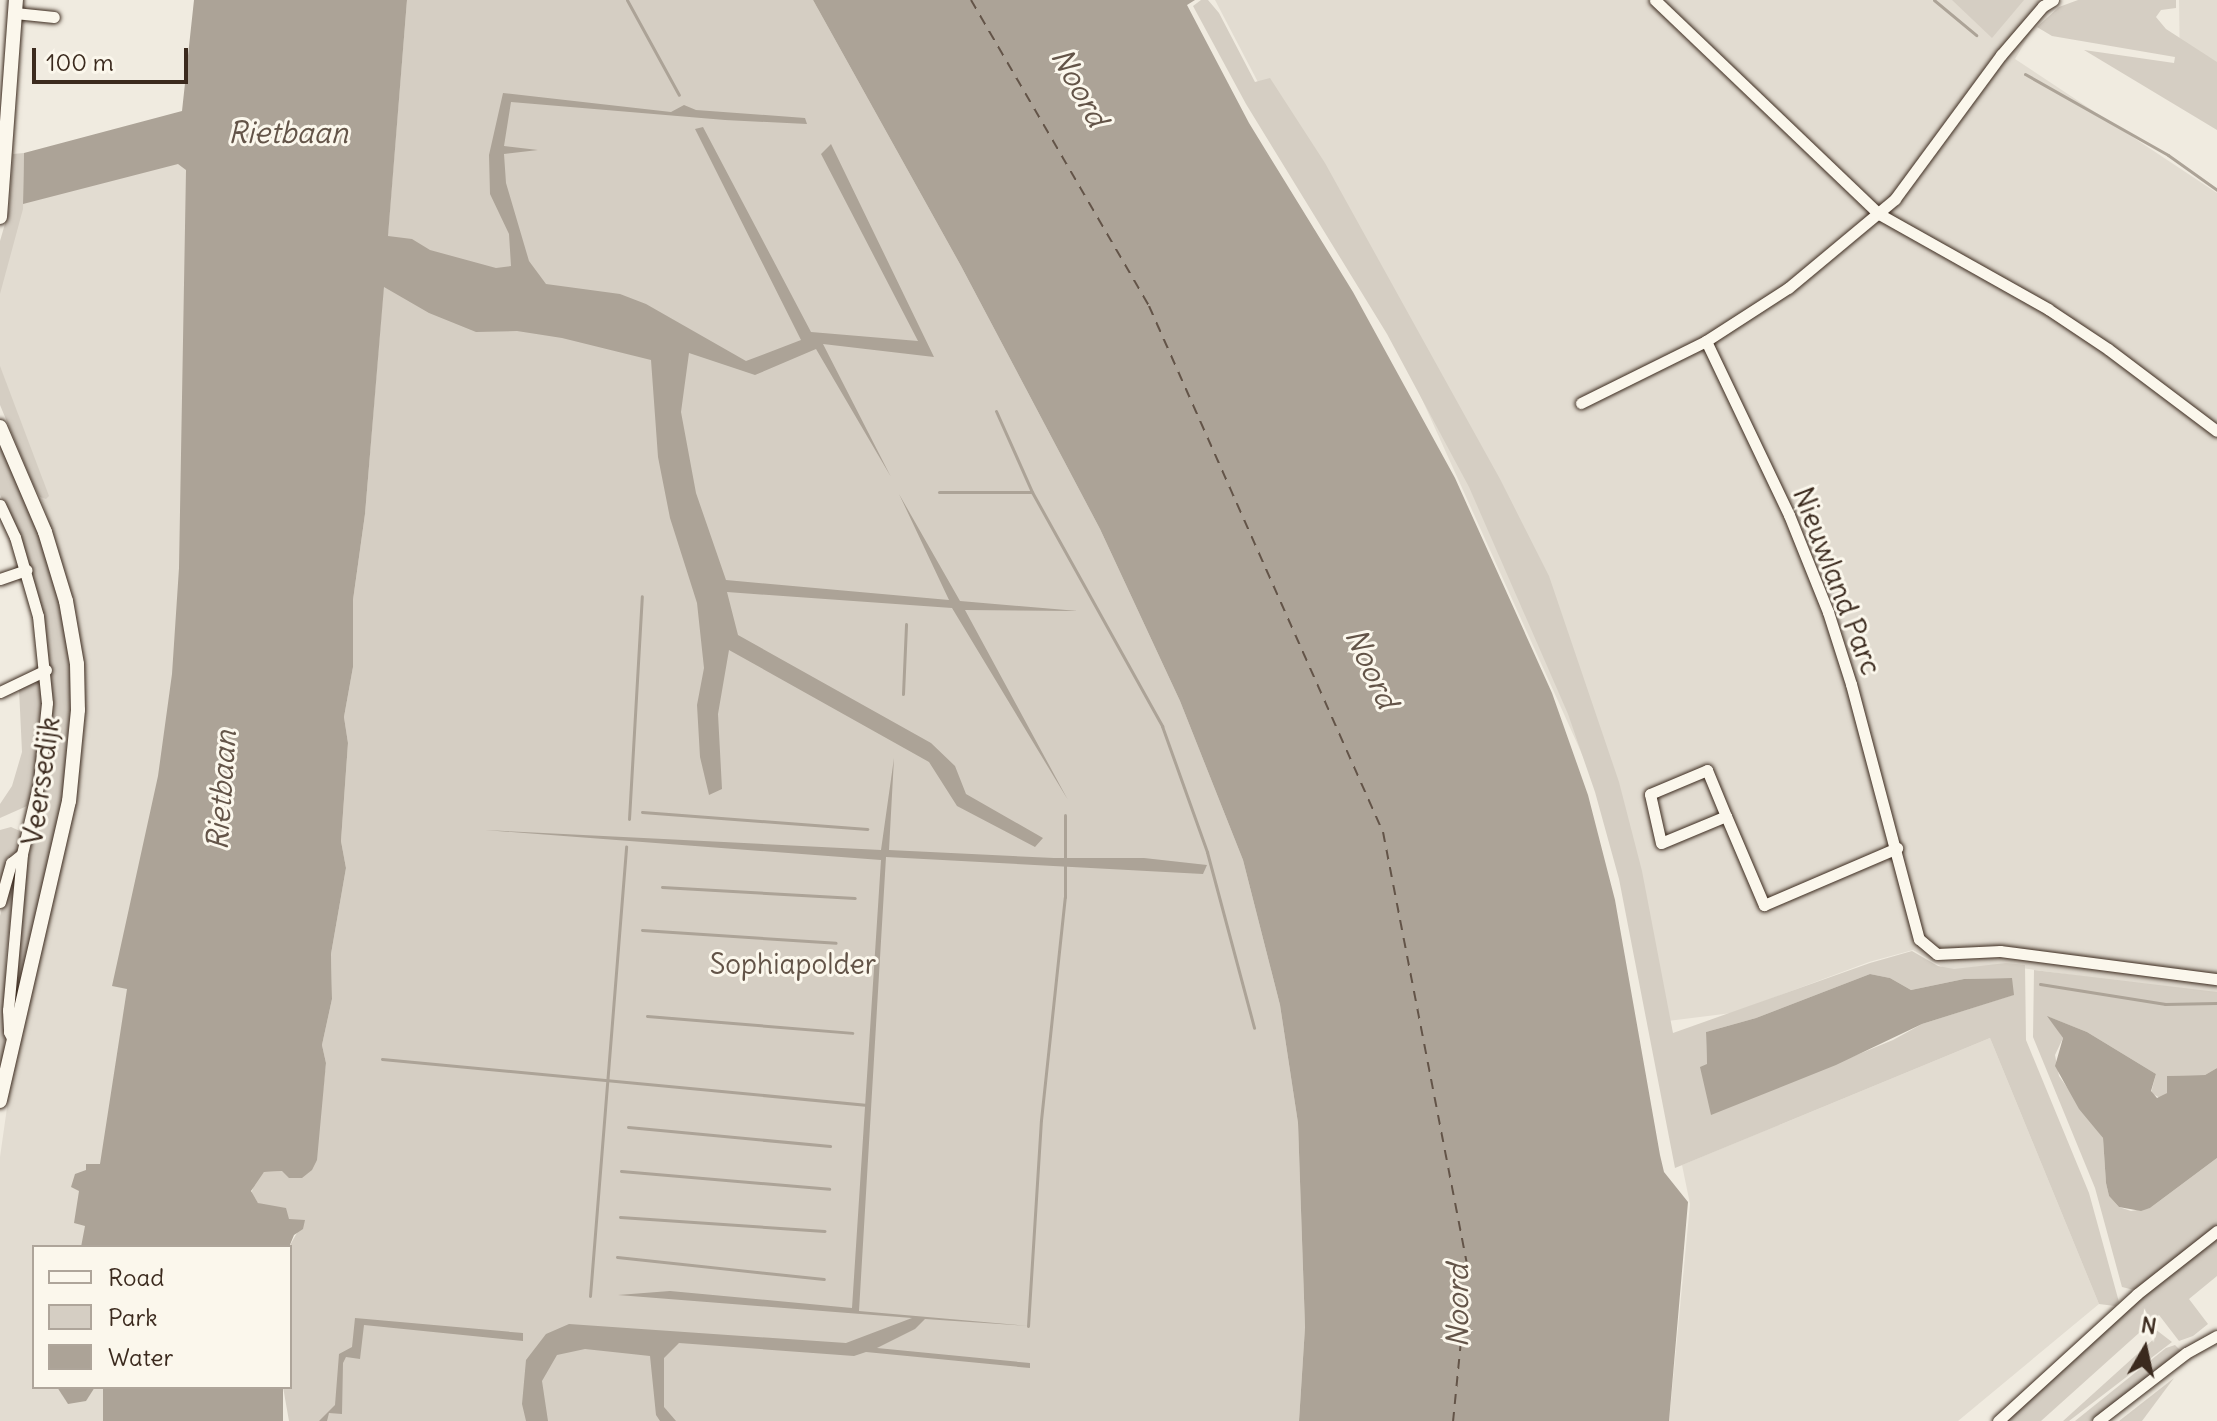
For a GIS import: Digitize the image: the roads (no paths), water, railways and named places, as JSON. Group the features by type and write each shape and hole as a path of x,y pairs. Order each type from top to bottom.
{"main road":[{"path":"0,217 16,7"},
{"name":"Veersedijk","path":"0,427 45,532 66,601 77,664 78,710 69,801 0,1101"}],"street":[{"path":"1655,0 1879,214 2048,309 2108,349 2217,431"},
{"path":"1581,403 1706,341 1788,288 1879,214 1895,199 2001,55 2043,6 2053,0"},
{"path":"16,7 54,17"},
{"name":"Nieuwland Parc","path":"1706,341 1789,515 1828,612 1897,848 1919,939 1937,954 2000,951 2217,979"},
{"path":"0,505 26,570 38,616 46,670 47,739 22,854 8,1010 9,1032 14,1042"},
{"path":"0,579 26,570"},
{"path":"0,692 46,670"},
{"path":"1726,816 1661,843 1650,794 1707,770 1764,905 1897,848"},
{"path":"0,902 11,863 22,854"},
{"path":"1998,1421 2137,1294 2217,1231"},
{"path":"2098,1421 2186,1353 2217,1336"}],"water":[{"name":"Rietbaan","path":"194,0 407,0 388,236 412,239 430,250 496,268 511,266 509,234 490,194 489,155 503,93 671,112 684,105 696,110 805,118 807,124 725,120 511,102 504,146 538,150 504,154 506,183 529,261 546,284 620,294 646,304 746,361 801,340 695,129 703,127 811,332 918,341 821,154 831,144 934,357 823,344 891,477 816,349 755,375 689,353 681,412 696,493 726,580 949,600 899,494 960,601 1078,611 965,610 1068,800 952,608 727,592 738,635 931,743 955,766 966,794 1043,838 1035,847 957,806 929,762 729,650 718,714 722,789 709,795 700,757 697,705 704,668 697,603 670,518 658,457 651,360 562,338 517,331 476,332 429,313 384,287 365,514 353,600 353,667 344,717 348,743 341,841 346,868 331,954 332,999 322,1045 326,1063 317,1160 312,1170 302,1178 289,1178 282,1171 264,1172 251,1191 258,1203 286,1208 289,1219 305,1220 303,1229 294,1235 290,1245 81,1245 85,1226 74,1223 79,1191 71,1187 75,1174 86,1170 86,1164 100,1164 127,989 112,986 158,776 172,674 179,568 186,170 178,164 23,204 24,153 182,111"},
{"name":"Noord","path":"813,0 1195,0 1187,5 1249,123 1353,292 1455,478 1552,693 1588,795 1615,900 1664,1172 1688,1202 1669,1421 1299,1421 1305,1327 1298,1123 1280,1005 1243,860 1180,701 1100,529 961,266"},
{"path":"894,758 889,850 1054,858 1144,858 1207,865 1203,874 886,857 859,1311 1028,1326 925,1319 915,1329 877,1348 1030,1363 1030,1368 866,1352 854,1356 679,1343 664,1358 664,1407 676,1421 660,1421 656,1415 650,1356 585,1349 557,1355 542,1381 548,1421 526,1421 522,1404 526,1360 546,1334 569,1324 846,1343 912,1318 618,1295 670,1291 852,1308 881,860 485,830 881,850"},
{"path":"1870,974 1890,978 1911,990 1964,979 2012,978 2014,995 1922,1024 1836,1065 1711,1115 1700,1067 1707,1064 1706,1032 1756,1018"},
{"path":"2047,1016 2087,1032 2156,1074 2151,1091 2157,1098 2167,1093 2167,1076 2205,1075 2217,1068 2217,1158 2150,1208 2141,1211 2119,1207 2109,1196 2103,1138 2079,1109 2055,1066 2063,1038"},
{"path":"355,1318 523,1333 523,1341 364,1325 360,1359 346,1357 343,1363 342,1414 329,1413 327,1421 319,1421 335,1405 339,1354 352,1347"},
{"path":"58,1389 94,1389 86,1401 68,1404"},
{"path":"103,1389 283,1389 283,1421 103,1421"}],"waterway":[{"path":"627,0 679,95"},
{"path":"1934,0 1976,35"},
{"path":"2025,74 2168,155 2217,190"},
{"path":"996,411 1032,492 1162,726 1207,852 1254,1028"},
{"path":"939,492 1031,492"},
{"path":"629,819 642,596"},
{"path":"903,694 906,624"},
{"path":"642,812 867,829"},
{"path":"1028,1326 1041,1120 1065,897 1065,815"},
{"path":"590,1296 626,846"},
{"path":"662,887 855,898"},
{"path":"642,930 836,943"},
{"path":"2040,984 2165,1004 2217,1003"},
{"path":"647,1016 852,1033"},
{"path":"382,1059 865,1105"},
{"path":"628,1127 830,1146"},
{"path":"621,1171 829,1189"},
{"path":"620,1217 825,1231"},
{"path":"617,1257 824,1279"}],"park label":[{"name":"Sophiapolder","path":"793,964"}]}
